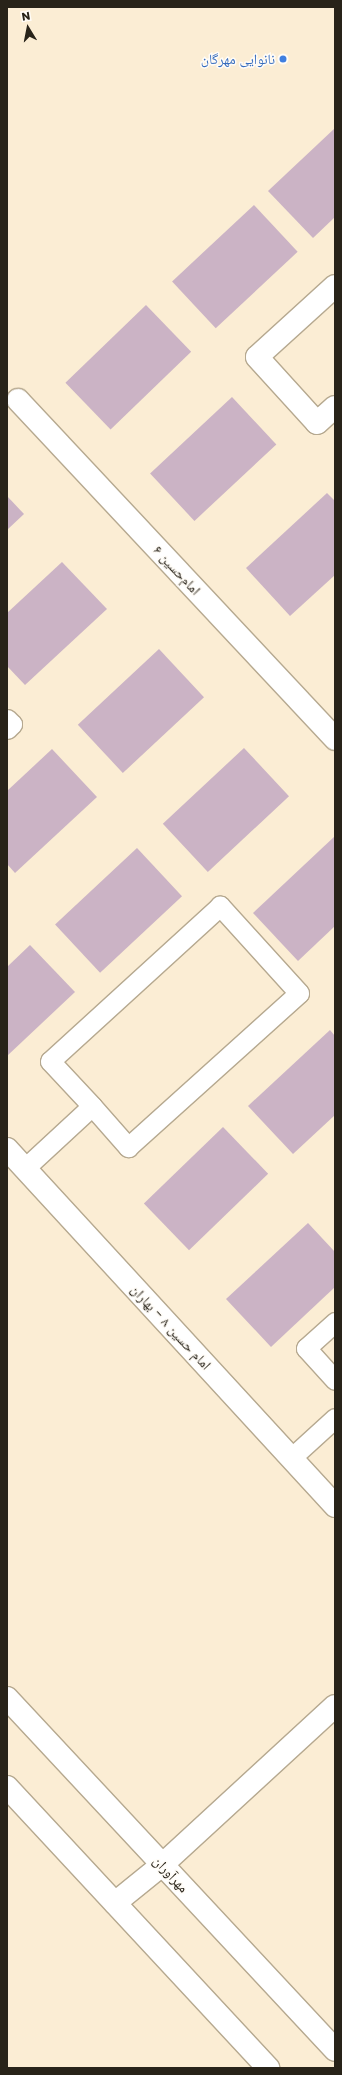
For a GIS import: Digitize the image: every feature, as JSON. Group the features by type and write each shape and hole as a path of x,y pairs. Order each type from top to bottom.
{"street":[{"path":"335,286 257,357 317,423 335,407"},
{"name":"امام‌حسین ۶","path":"18,400 335,739"},
{"name":"امام حسین ۸ - بهاران","path":"7,1149 335,1506"},
{"name":"مهرآوران","path":"7,1698 335,2050"},
{"path":"115,1903 162,1865 335,1706"},
{"path":"7,1787 268,2068"}],"lane":[{"path":"7,719 12,724 7,729"},
{"path":"220,906 299,992 128,1147 92,1106 50,1061 220,906"},
{"path":"25,1168 92,1106"},
{"path":"335,1322 306,1348 335,1380"},
{"path":"291,1458 335,1418"}],"building":[{"path":"335,128 335,217 313,238 268,191"},
{"path":"254,205 298,252 216,328 172,281"},
{"path":"146,305 191,352 111,430 65,383"},
{"path":"232,397 276,445 194,521 150,473"},
{"path":"327,493 335,501 335,575 290,616 246,568"},
{"path":"7,496 24,514 7,530"},
{"path":"62,562 107,609 25,685 7,666 7,613"},
{"path":"159,649 204,697 123,773 78,725"},
{"path":"244,748 289,796 208,872 163,824"},
{"path":"52,749 97,797 15,873 7,864 7,791"},
{"path":"335,836 335,926 298,961 253,913"},
{"path":"137,848 182,896 100,973 55,924"},
{"path":"30,945 75,992 7,1056 7,967"},
{"path":"330,1030 335,1036 335,1115 293,1154 248,1106"},
{"path":"223,1127 268,1174 189,1250 144,1203"},
{"path":"308,1223 335,1252 335,1287 271,1347 226,1299"}],"place":[{"name":"نانوایی مهرگان","path":"283,59"}]}
